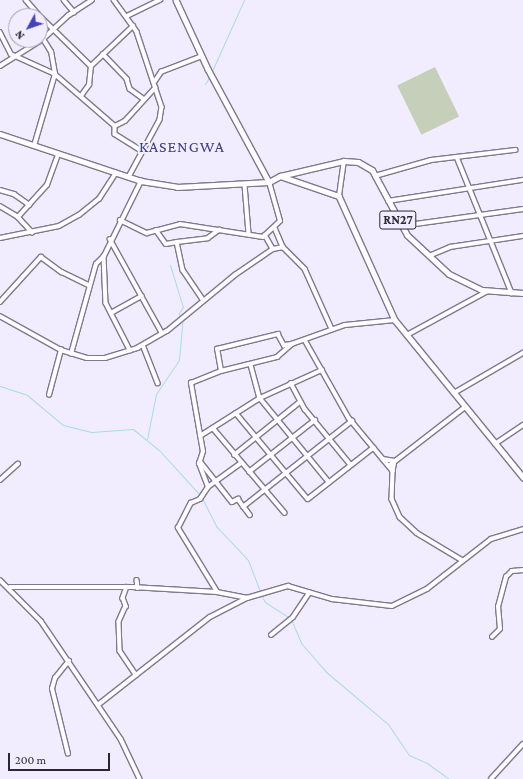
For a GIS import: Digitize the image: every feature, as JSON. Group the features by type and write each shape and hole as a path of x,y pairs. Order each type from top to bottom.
{"main road":[{"path":"176,0 202,56 269,182"},
{"name":"RN27","path":"0,134 140,181 177,187 245,185 269,182 280,176 344,161 365,165 376,176 401,226 428,257 469,286 488,291 523,293"},
{"path":"280,176 339,196 395,320 523,477"}],"street":[{"path":"26,0 33,8"},
{"path":"64,0 74,12"},
{"path":"48,35 74,12 92,0"},
{"path":"114,0 133,26 155,81 155,88 162,107 160,120 129,177"},
{"path":"127,16 160,0"},
{"path":"48,23 91,66"},
{"path":"81,96 89,85 91,66 133,26"},
{"path":"0,32 16,57 55,74 115,126 115,134 142,151"},
{"path":"34,146 55,74 51,52 48,47"},
{"path":"0,66 30,48"},
{"path":"103,54 128,79 130,89 144,99"},
{"path":"155,81 162,72 202,56"},
{"path":"115,126 125,121 155,88"},
{"path":"376,176 431,160 515,150"},
{"path":"18,217 49,183 58,154"},
{"path":"457,157 512,293"},
{"path":"339,196 344,161"},
{"path":"0,238 59,226 79,216 99,198 116,173"},
{"path":"388,201 522,180"},
{"path":"130,350 106,304 103,283 104,256 110,239 140,181"},
{"path":"120,220 147,233 180,224 265,236 275,228 280,221 280,214 269,182"},
{"path":"245,185 248,234"},
{"path":"0,190 14,194 30,205"},
{"path":"0,206 18,217 32,232"},
{"path":"401,226 523,209"},
{"path":"275,228 283,247 305,269 332,329"},
{"path":"156,230 166,244 208,238 219,230"},
{"path":"265,236 273,249"},
{"path":"428,257 450,246 523,236"},
{"path":"110,239 162,333"},
{"path":"177,242 182,270 204,301"},
{"path":"0,316 71,354 105,358 143,345 162,333 235,275 273,249 283,247"},
{"path":"71,354 88,285 96,264 104,256"},
{"path":"0,302 41,257 88,285"},
{"path":"407,336 488,291"},
{"path":"111,313 142,296"},
{"path":"221,371 217,349 278,334 284,344 292,344 332,329 360,321 395,320"},
{"path":"305,340 352,421 393,471"},
{"path":"208,487 200,461 203,452 191,383 221,371 252,365 284,354 292,344"},
{"path":"143,345 158,383"},
{"path":"49,395 61,350"},
{"path":"454,393 523,353"},
{"path":"252,365 260,398 330,482"},
{"path":"200,436 260,398 322,370"},
{"path":"291,383 300,402 351,465"},
{"path":"234,455 300,402"},
{"path":"389,466 465,407"},
{"path":"236,412 308,499 373,448"},
{"path":"249,472 315,420"},
{"path":"243,507 352,421"},
{"path":"495,444 523,425"},
{"path":"213,428 234,455 285,513"},
{"path":"383,459 395,460"},
{"path":"395,460 392,499 400,517 417,533 462,560"},
{"path":"200,461 214,481 232,502 238,499 250,515"},
{"path":"217,592 211,578 200,568 179,533 182,517 191,503 201,497 214,481 241,463"},
{"path":"0,480 18,464"},
{"path":"98,705 210,617 247,598 288,586 346,602 392,606 427,589 462,560 491,539 523,529"},
{"path":"492,637 500,629 498,607 506,577 512,571 523,570"},
{"path":"0,580 30,607 69,660 121,739 140,779"},
{"path":"137,580 138,588"},
{"path":"10,588 127,587 217,592 247,598"},
{"path":"127,587 123,598 126,606 119,622 120,651 136,675"},
{"path":"271,635 291,619 310,593"},
{"path":"68,754 52,689 56,678 69,660"},
{"path":"491,779 523,744"}],"green space":[{"path":"435,67 459,116 421,135 397,85"}],"waterway":[{"path":"212,71 244,0"},
{"path":"205,84 210,76"},
{"path":"170,265 183,307 179,313 180,318"},
{"path":"147,439 156,394 179,360 182,322"},
{"path":"0,386 27,395 63,425 92,432 133,429 159,450 200,495"},
{"path":"202,498 217,527 248,560 260,592"},
{"path":"261,595 265,602 291,619 301,643 325,671 388,724 409,755 427,763 449,779"}],"district":[{"name":"KASENGWA","path":"182,147"}]}
